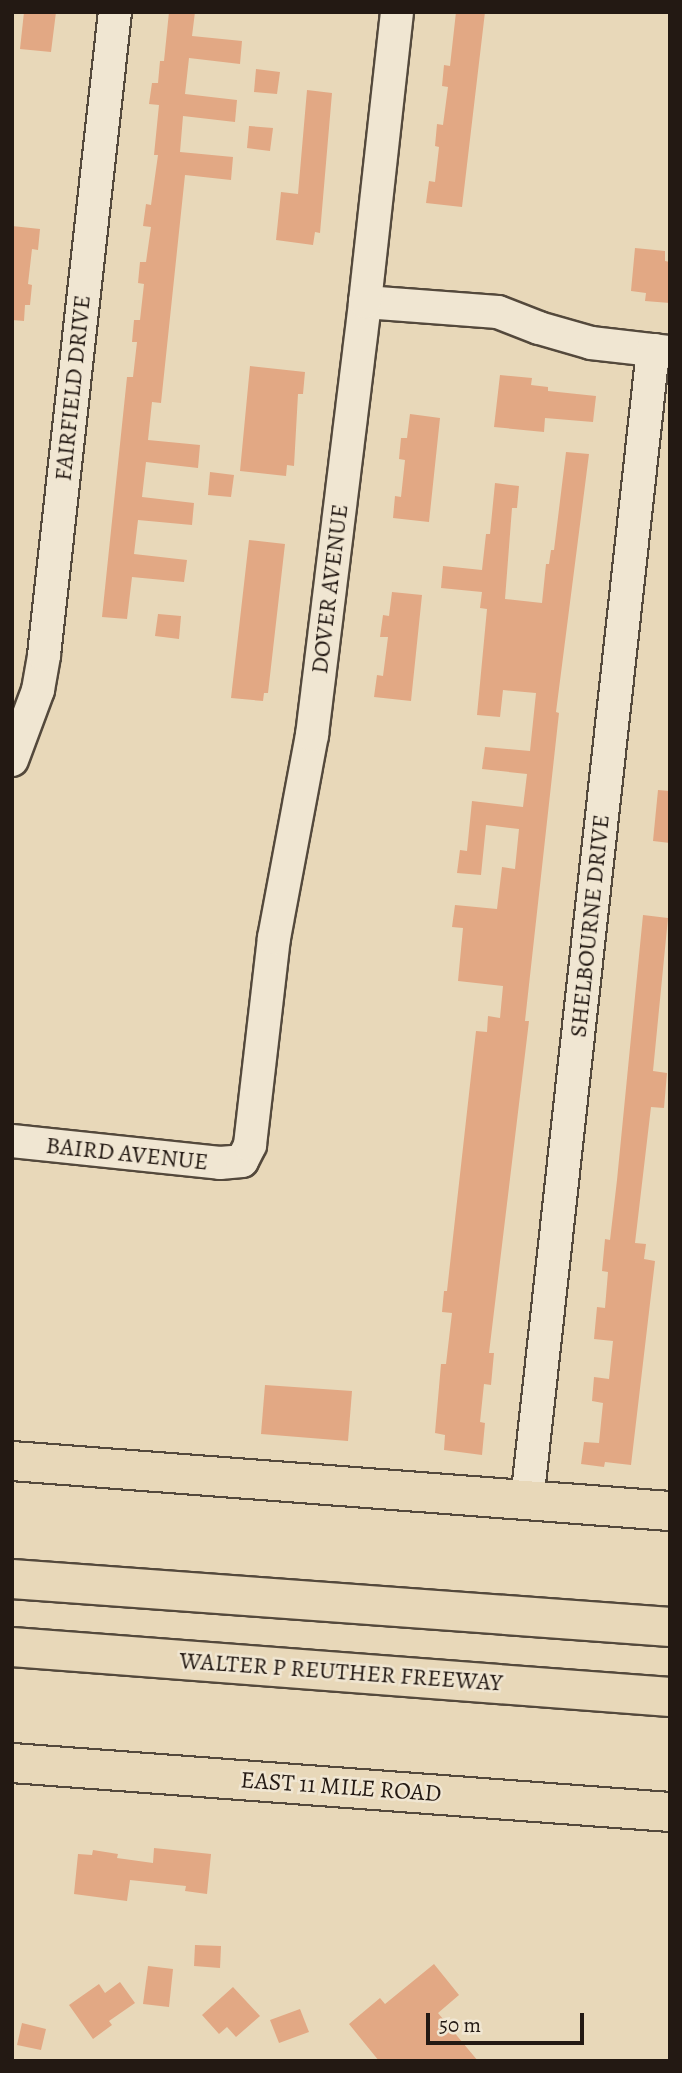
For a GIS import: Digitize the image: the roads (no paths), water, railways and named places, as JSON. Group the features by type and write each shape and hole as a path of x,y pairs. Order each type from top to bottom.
{"main road":[{"path":"12,1461 670,1511"},
{"path":"12,1579 670,1627"},
{"name":"WALTER P REUTHER FREEWAY","path":"12,1647 670,1697"},
{"name":"EAST 11 MILE ROAD","path":"12,1763 670,1812"}],"street":[{"name":"FAIRFIELD DRIVE","path":"12,760 38,690 44,655 115,12"},
{"name":"DOVER AVENUE","path":"242,1161 254,1131 274,938 312,735 397,12"},
{"path":"365,302 498,312 539,328 591,343 662,351"},
{"name":"SHELBOURNE DRIVE","path":"527,1501 662,351"},
{"name":"BAIRD AVENUE","path":"12,1141 182,1160 220,1163 242,1161"}]}
